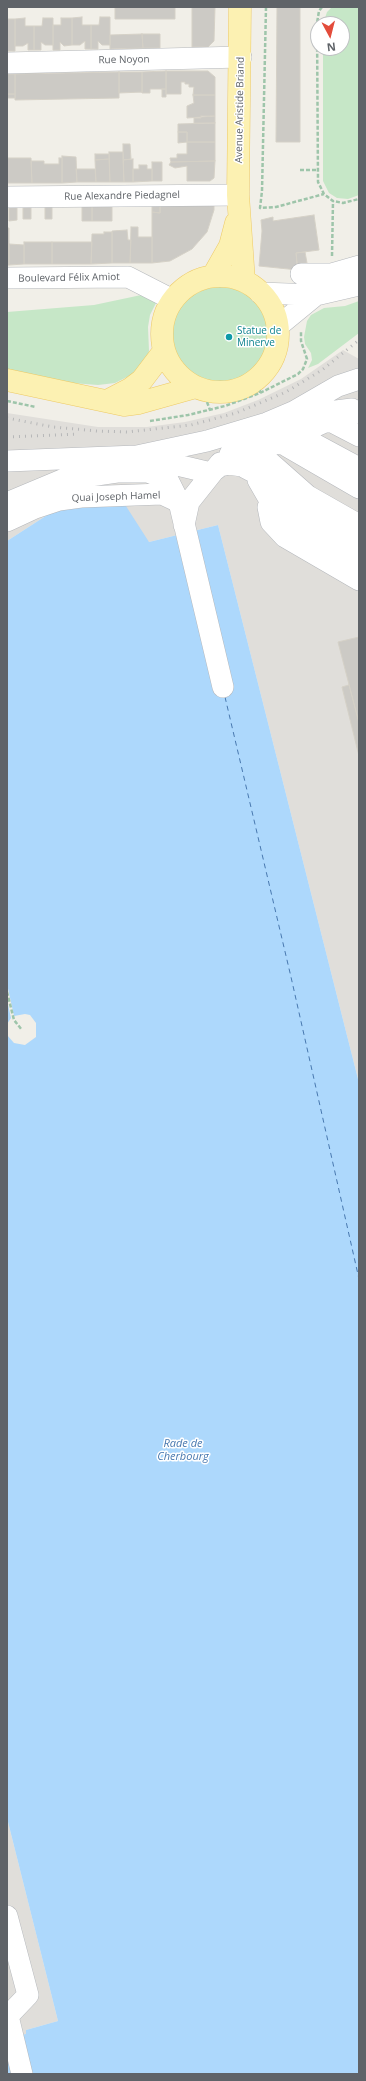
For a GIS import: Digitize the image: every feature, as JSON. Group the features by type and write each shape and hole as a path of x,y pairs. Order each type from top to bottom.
{"main road":[{"name":"Avenue Aristide Briand","path":"213,276 230,246 238,204 240,7"},
{"name":"Avenue Aristide Briand","path":"238,204 252,287"},
{"path":"213,276 232,277 252,287 272,308 277,327 278,340 274,354 260,385 247,386 224,392 208,391 196,387 176,372 164,351 162,324 166,312 173,300 190,284 213,276"},
{"path":"107,401 130,389 142,380 164,351"},
{"path":"7,380 124,405 138,403 196,387"}],"street":[{"name":"Rue Noyon","path":"7,63 240,57"},
{"name":"Rue Alexandre Piedagnel","path":"7,197 238,204"},
{"path":"301,274 331,274 359,266"},
{"name":"Boulevard Félix Amiot","path":"7,278 128,277 173,300"},
{"path":"277,327 308,302 359,286"},
{"path":"252,287 308,302"},
{"path":"136,456 207,441 267,423 293,412 338,386 359,379"},
{"path":"359,436 298,468 279,513 263,491 236,464 298,468 359,468"},
{"path":"185,528 189,502 359,448"},
{"path":"7,461 136,456 298,468 359,477"},
{"path":"298,468 359,458"},
{"path":"298,468 359,488"},
{"path":"263,491 278,539 284,545 298,468"},
{"path":"298,468 359,498"},
{"path":"298,468 359,508"},
{"path":"298,468 359,516"},
{"path":"298,468 359,525"},
{"path":"298,468 359,534"},
{"path":"298,468 359,543"},
{"path":"298,468 359,550"},
{"path":"298,468 359,557"},
{"path":"298,468 359,564"},
{"path":"298,468 359,572"},
{"path":"298,468 359,580"},
{"path":"298,468 359,588"},
{"path":"7,503 62,480 117,472 132,471 157,474 168,480 175,495 185,528 223,687"},
{"path":"7,511 55,494 129,489 175,495"},
{"name":"Quai Joseph Hamel","path":"7,521 35,508 59,500 82,496 158,494 171,497 175,495"},
{"path":"7,1916 28,1995 8,2016 22,2074"}],"path":[{"path":"266,7 262,191 260,208 276,207 324,194"},
{"path":"318,7 318,182 324,194 332,201 343,203 359,199"},
{"path":"318,11 322,7"},
{"path":"300,170 318,170"},
{"path":"331,274 332,201"},
{"path":"210,410 260,385 298,374 306,364 307,355 302,345 301,333 308,302"},
{"path":"7,992 14,1020 22,1030"}],"shaded area":[{"path":"343,350 359,359 359,1083 218,525 149,542 55,510 7,541 7,413 98,427 147,427 185,422 224,413 258,400 301,379"},
{"path":"7,1818 58,2021 26,2030 27,2034 7,2038"}],"green space":[{"path":"332,7 359,7 359,195 348,199 337,198 329,193 323,181 323,56 350,56 350,16 326,16 327,12"},
{"path":"220,287 238,291 254,301 264,317 268,335 264,353 254,369 238,379 220,383 202,379 186,369 176,353 172,335 176,317 186,301 202,291"},
{"path":"146,294 158,299 150,315 148,327 149,351 147,359 131,375 115,383 98,385 72,383 7,370 7,312 94,305"},
{"path":"359,301 359,333 318,364 308,368 312,360 311,353 305,344 304,337 307,321 311,315 324,308 345,306"}],"water":[{"name":"Rade de Cherbourg","path":"124,503 149,542 218,525 359,1083 359,2074 7,2074 7,2038 26,2034 26,2030 58,2021 7,1818 7,541 55,510"}],"pier":[{"path":"7,984 14,1016 25,1014 30,1015 36,1023 36,1037 25,1045 14,1043 7,1035 7,1024 11,1018 7,1000"}],"building":[{"path":"115,7 175,7 175,19 115,19"},
{"path":"192,7 215,7 214,41 208,47 192,47"},
{"path":"277,7 300,7 300,142 276,142"},
{"path":"82,17 82,25 91,25 91,49 85,49 85,41 80,45 72,45 72,18"},
{"path":"100,17 110,17 110,45 102,45 98,41 98,49 91,49 91,25 99,25"},
{"path":"25,18 25,26 34,26 34,50 28,50 28,43 23,46 15,46 15,19"},
{"path":"43,18 53,18 53,45 45,45 41,42 41,50 34,50 34,26 42,26"},
{"path":"61,18 72,18 72,45 64,46 60,42 60,50 53,50 53,25 61,25"},
{"path":"7,19 15,19 15,51 7,51"},
{"path":"142,34 143,48 110,49 110,35"},
{"path":"142,34 160,34 160,48 143,48"},
{"path":"166,71 208,71 215,77 215,95 193,95 194,87 189,87 189,84 185,84 185,82 181,82 181,94 166,94"},
{"path":"166,71 166,89 150,89 150,93 142,93 142,72"},
{"path":"119,72 119,98 15,100 15,74"},
{"path":"119,72 142,72 142,92 119,93"},
{"path":"7,74 15,74 15,94 7,94"},
{"path":"162,89 166,89 166,97 162,97"},
{"path":"7,94 15,94 15,98 7,98"},
{"path":"193,95 215,95 215,116 187,118 187,106 194,103"},
{"path":"201,116 215,116 215,123 194,123 194,118 201,118"},
{"path":"215,123 215,142 187,142 187,132 178,132 178,124"},
{"path":"178,132 187,132 187,142 178,143"},
{"path":"187,142 215,142 215,161 171,162 170,158 177,158 177,154 187,154"},
{"path":"123,144 130,144 131,159 123,160"},
{"path":"109,152 123,152 124,182 110,182"},
{"path":"95,154 109,154 109,159 95,160"},
{"path":"62,156 76,157 77,182 62,183"},
{"path":"7,158 31,158 32,183 7,183"},
{"path":"59,158 62,158 62,183 32,183 31,161 44,161 44,164 59,164"},
{"path":"109,159 110,182 96,182 95,160"},
{"path":"133,159 133,182 124,182 123,160"},
{"path":"215,161 214,178 210,181 187,181 187,166 175,168 169,165 171,162"},
{"path":"152,162 162,162 162,181 152,181"},
{"path":"139,165 147,165 147,169 152,169 152,181 133,182 133,169 139,169"},
{"path":"76,169 95,169 96,182 77,182"},
{"path":"112,205 112,221 92,221 92,206"},
{"path":"152,205 160,205 160,213 152,212"},
{"path":"160,205 214,205 214,210 207,232 192,249 170,261 152,263 152,212 160,213"},
{"path":"45,206 52,206 52,219 45,219"},
{"path":"82,206 92,206 92,221 82,221"},
{"path":"9,207 17,207 17,220 9,221"},
{"path":"23,207 31,207 31,219 23,219"},
{"path":"314,215 319,250 296,253 298,270 259,266 262,231 261,220 273,217 273,221"},
{"path":"131,227 138,227 138,237 152,237 152,263 130,263"},
{"path":"7,228 9,228 9,265 7,265"},
{"path":"127,230 128,240 131,240 130,263 112,263 112,231"},
{"path":"104,232 112,232 112,263 91,264 92,234 104,234"},
{"path":"24,242 52,242 52,264 24,264"},
{"path":"52,242 92,242 91,264 52,264"},
{"path":"9,244 24,245 24,264 9,265"},
{"path":"305,252 307,263 297,264 296,253"},
{"path":"359,637 359,723 338,642"},
{"path":"349,685 359,723 359,756 342,687"}],"ferry route":[{"path":"225,697 291,977 359,1279"}],"railway":[{"path":"7,418 53,427 97,431 127,432 191,425 236,413 286,392 322,370 359,340"},
{"path":"7,437 77,434"}],"place":[{"name":"Statue de Minerve","path":"229,337"}]}
